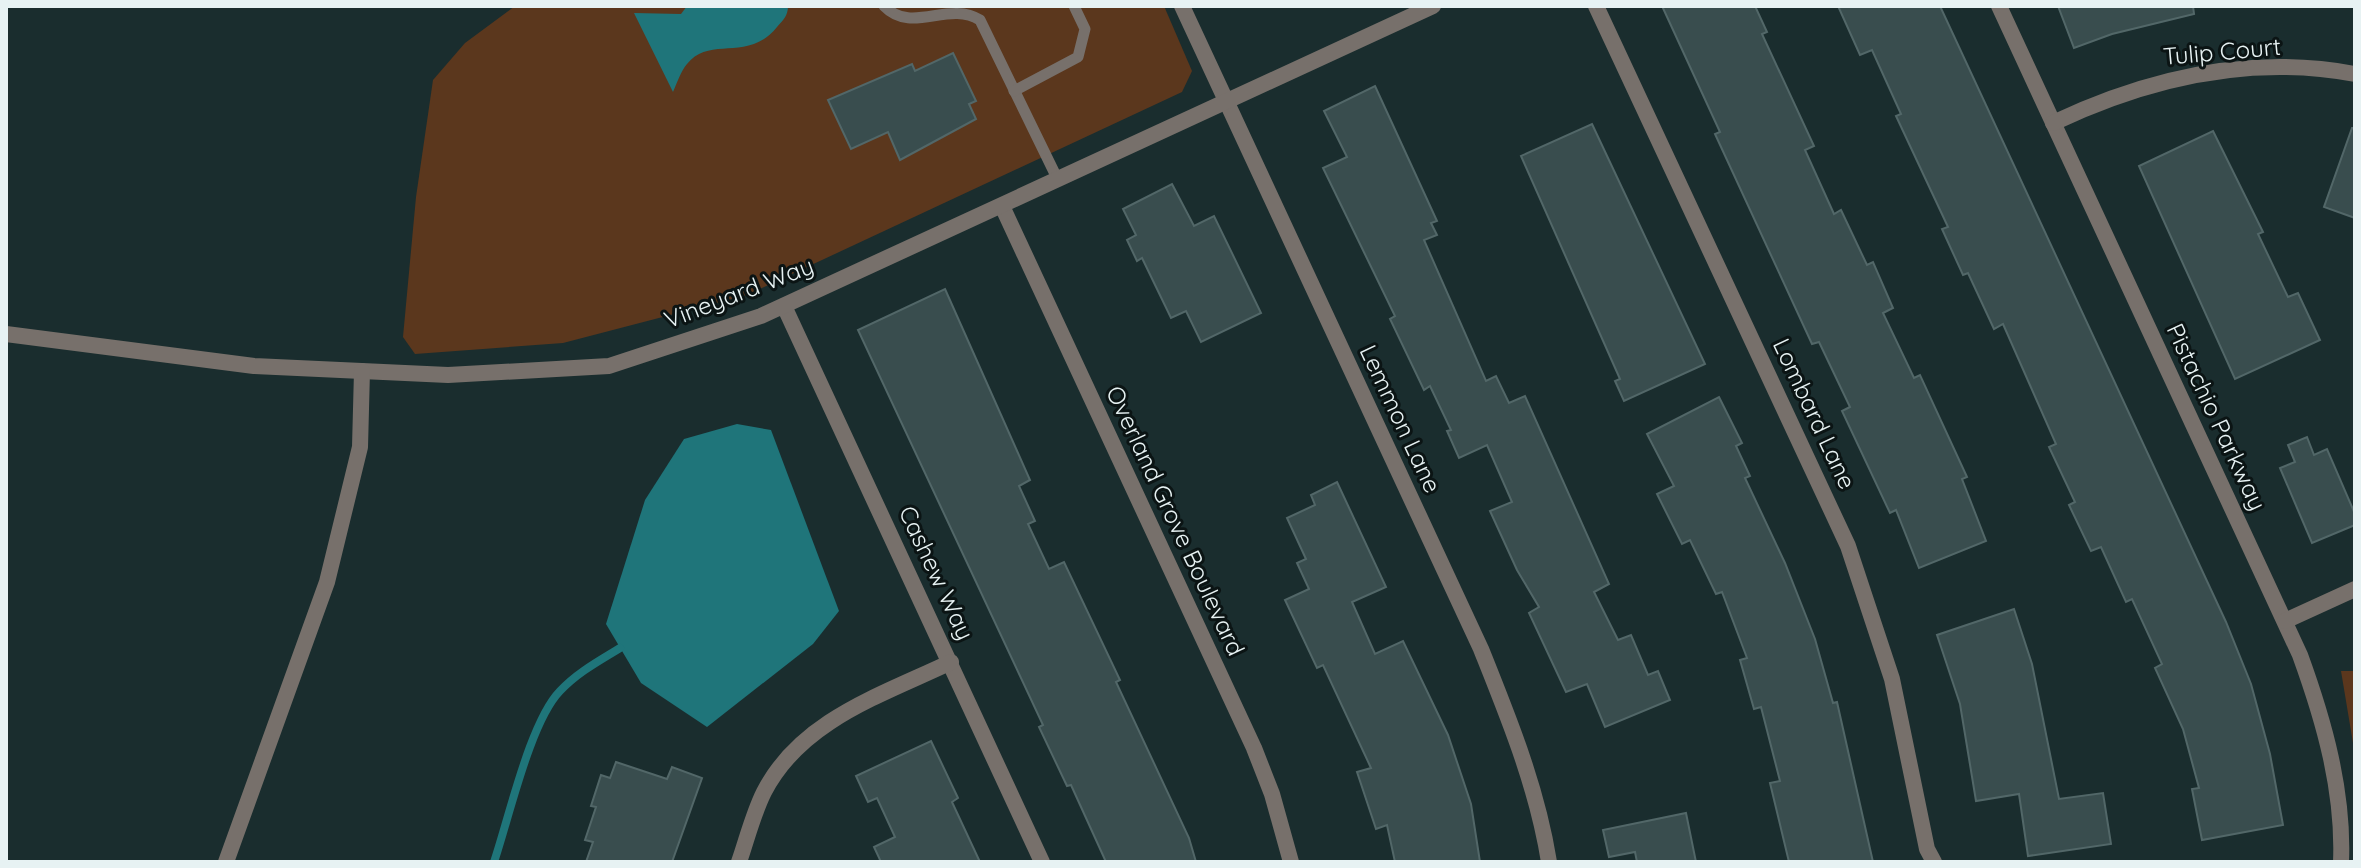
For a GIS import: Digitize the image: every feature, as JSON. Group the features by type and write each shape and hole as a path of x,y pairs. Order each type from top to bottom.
{"street":[{"name":"Lemmon Lane","path":"1182,6 1481,649 1518,739 1543,828 1549,862"},
{"name":"Vineyard Way","path":"6,334 254,366 448,375 609,366 784,306 1433,6"},
{"name":"Lombard Lane","path":"1596,6 1853,561 1892,679 1927,849 1934,862"},
{"name":"Pistachio Parkway","path":"1999,6 2304,665 2328,741 2339,811 2341,862"},
{"name":"Tulip Court","path":"2053,123 2123,92 2199,73 2302,69 2355,74"},
{"name":"Overland Grove Boulevard","path":"1002,206 1254,748 1272,794 1291,862"},
{"name":"Cashew Way","path":"784,306 1042,862"},
{"path":"226,862 327,582 360,447 362,371"},
{"path":"2285,621 2355,589"},
{"path":"739,862 763,794 784,760 809,735 843,713 951,662"}],"lane":[{"path":"884,6 905,17 954,7 969,10 980,20 1058,180"},
{"path":"1014,91 1078,57 1085,29 1074,6"}],"shaded area":[{"path":"515,6 1164,6 1192,71 1182,92 747,295 563,343 415,354 403,337 416,197 433,80 465,43"},
{"path":"2341,671 2355,671 2355,755"}],"water":[{"path":"687,6 788,6 785,18 766,38 754,44 707,51 696,56 685,67 673,92 634,13 681,14"},
{"path":"737,424 771,430 839,611 813,644 707,727 641,683 606,624 645,500 684,439"}],"building":[{"path":"1662,6 1755,6 1767,32 1762,34 1814,146 1805,150 1834,214 1841,210 1867,265 1873,262 1893,308 1883,313 1914,378 1920,375 1967,477 1962,479 1986,541 1919,568 1896,510 1890,513 1842,411 1850,407 1819,342 1812,344 1715,134 1720,132"},
{"path":"1838,6 1940,6 2226,622 2251,684 2270,754 2283,825 2202,840 2192,789 2199,788 2183,729 2155,668 2162,664 2132,599 2126,602 2101,547 2091,551 2069,505 2075,502 2049,447 2056,444 2003,324 1994,329 1968,273 1963,275 1942,229 1948,227 1896,116 1901,114 1872,50 1860,55"},
{"path":"2058,6 2193,6 2194,14 2112,34 2074,48"},
{"path":"953,53 976,101 969,104 976,119 900,160 888,132 851,149 828,100 912,64 915,71"},
{"path":"1375,86 1437,221 1431,223 1437,235 1424,240 1486,381 1496,376 1509,403 1525,396 1609,584 1594,592 1618,640 1631,635 1648,675 1658,671 1670,700 1605,727 1587,684 1566,692 1529,613 1539,607 1517,570 1490,511 1512,502 1487,445 1459,458 1447,431 1451,430 1430,386 1424,390 1390,319 1395,316 1323,168 1347,157 1324,111"},
{"path":"1592,124 1705,364 1624,401 1615,381 1620,379 1521,156"},
{"path":"2352,128 2355,128 2355,218 2324,207"},
{"path":"2213,131 2263,232 2258,234 2288,297 2298,293 2320,340 2235,379 2139,166"},
{"path":"1172,184 1194,226 1214,216 1261,313 1201,342 1186,311 1171,318 1142,258 1137,261 1127,240 1136,235 1123,209"},
{"path":"945,289 1030,480 1019,486 1035,521 1028,524 1049,569 1064,562 1120,680 1116,682 1189,838 1196,862 1106,862 1071,785 1067,786 1039,727 1043,725 858,330"},
{"path":"1719,397 1742,443 1736,446 1750,476 1745,478 1785,563 1815,639 1833,703 1837,702 1873,862 1789,862 1770,783 1780,781 1761,707 1754,709 1740,660 1747,658 1722,592 1716,594 1690,540 1682,544 1657,494 1674,486 1647,434"},
{"path":"2307,437 2314,455 2327,449 2355,514 2355,525 2312,543 2280,468 2295,462 2288,445"},
{"path":"1337,482 1386,587 1352,602 1375,654 1403,641 1448,735 1471,804 1480,862 1395,862 1387,825 1376,829 1357,772 1371,768 1323,665 1317,668 1285,600 1309,589 1297,563 1306,559 1287,518 1315,505 1311,495"},
{"path":"2014,609 2032,664 2059,799 2103,793 2111,844 2028,856 2019,794 1976,801 1960,704 1937,635"},
{"path":"931,741 958,798 952,802 980,862 881,862 874,847 895,837 877,798 868,802 856,776"},
{"path":"616,762 667,779 672,767 702,778 672,862 586,862 593,842 585,840 596,807 591,806 601,775 610,778"},
{"path":"1686,813 1696,862 1637,862 1635,852 1609,857 1603,830"}],"waterway":[{"path":"494,862 521,772 549,705 574,678 620,648"}]}
